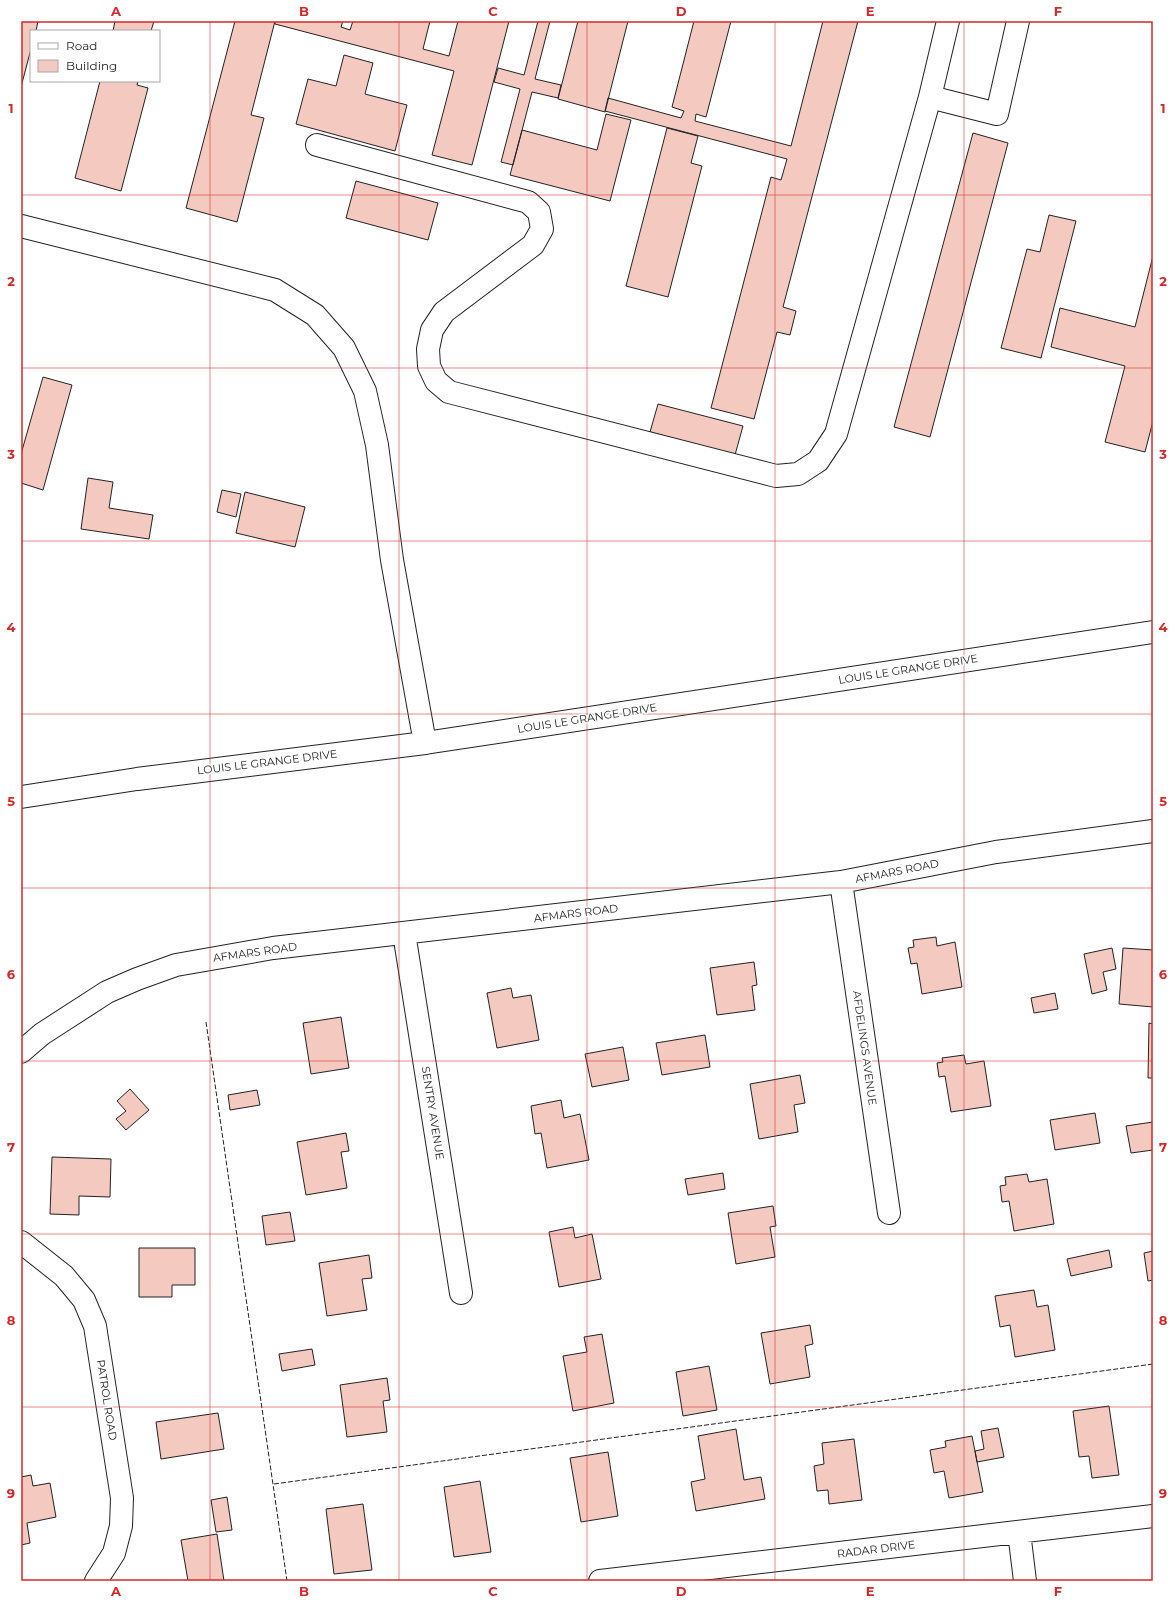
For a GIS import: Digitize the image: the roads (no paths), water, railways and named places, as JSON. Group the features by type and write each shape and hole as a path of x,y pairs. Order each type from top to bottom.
{"street":[{"path":"317,145 528,202 539,212 542,229 533,245 444,312 432,330 428,349 429,366 436,381 449,392 776,476 798,474 818,461 836,434 930,97 948,21"},
{"path":"930,97 997,114 1018,21"},
{"path":"21,226 274,290 315,315 344,348 365,391 377,445 392,560 425,742"},
{"name":"LOUIS LE GRANGE DRIVE","path":"21,797 137,779 425,742 1153,632"},
{"name":"AFMARS ROAD","path":"21,1052 42,1034 107,992 176,965 273,948 841,882 996,852 1153,831"},
{"name":"AFDELINGS AVENUE","path":"841,882 889,1213"},
{"name":"SENTRY AVENUE","path":"404,933 461,1293"},
{"name":"PATROL ROAD","path":"21,1242 64,1276 84,1300 95,1326 122,1498 121,1526 114,1553 96,1581"},
{"name":"RADAR DRIVE","path":"600,1581 1153,1516"},
{"path":"1019,1532 1025,1581"}]}
